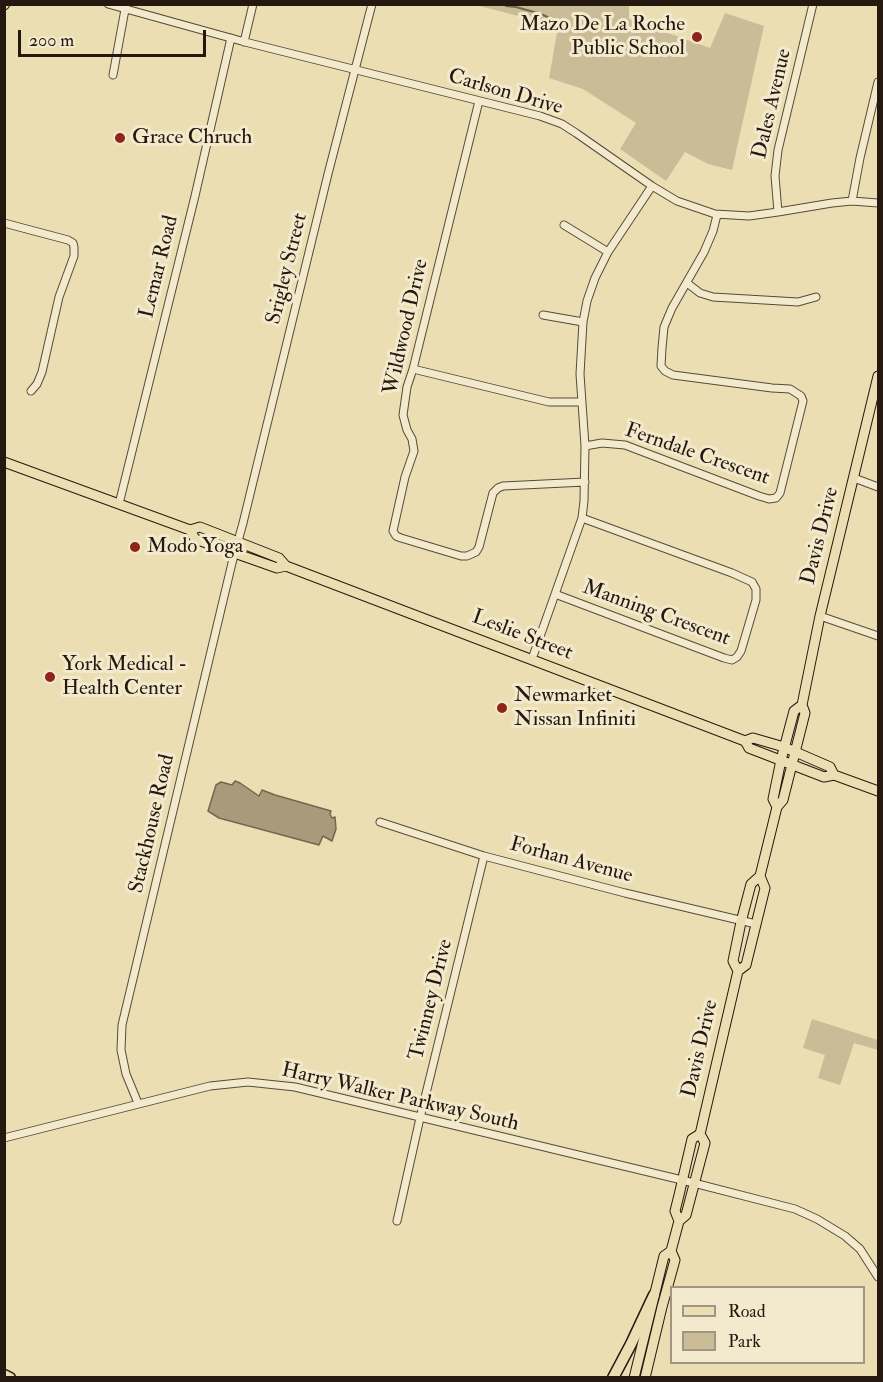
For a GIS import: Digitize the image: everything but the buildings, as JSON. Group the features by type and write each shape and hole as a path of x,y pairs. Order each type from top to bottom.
{"highway":[{"path":"613,1377 654,1295"},
{"path":"4,1375 10,1377"}],"main road":[{"name":"Davis Drive","path":"645,1377 675,1260 671,1251 679,1221 686,1215 705,1143 700,1134 738,971 734,961 741,922 751,884 760,876 777,807 783,800 793,764 805,713 802,705 820,616 879,376"},
{"name":"Leslie Street","path":"4,462 190,530 195,538 237,547 277,568 286,566 532,659 745,741 749,748 824,777 834,775 879,791"},
{"name":"Davis Drive","path":"777,807 773,799 784,747 795,711 802,705"},
{"name":"Leslie Street","path":"745,741 753,738 784,747 830,766 834,775"},
{"name":"Davis Drive","path":"738,971 746,965 765,888 760,876"},
{"name":"Davis Drive","path":"679,1221 675,1211 692,1138 700,1134"},
{"name":"Davis Drive","path":"634,1377 664,1256 671,1251"}],"street":[{"name":"Carlson Drive","path":"108,4 126,7 244,42 540,116 562,124 677,201 717,215 749,216 852,201 879,203"},
{"path":"244,42 253,4"},
{"name":"Srigley Street","path":"237,547 372,4"},
{"name":"Dales Avenue","path":"778,212 775,176 778,150 813,4"},
{"path":"113,75 126,7"},
{"name":"Lemar Road","path":"118,504 195,196 231,38"},
{"path":"852,201 879,82"},
{"name":"Wildwood Drive","path":"479,100 407,387 403,415 414,451 405,477 393,531 396,536 429,547 461,556 471,556 479,547 493,493 498,488 585,482"},
{"path":"532,659 582,518 585,446 580,356 587,301 608,252 652,186"},
{"name":"Ferndale Crescent","path":"585,446 602,443 625,446 769,500 776,498 780,493 803,401 801,396 790,388 772,388 673,375 661,366 664,327 679,294 704,252 717,215"},
{"path":"4,223 68,240 73,243 74,247 74,256 59,297 42,372 31,391"},
{"path":"564,225 608,252"},
{"path":"687,283 700,294 712,297 798,302 816,297"},
{"path":"543,315 583,322"},
{"path":"413,369 549,402 581,402"},
{"path":"854,478 879,488"},
{"name":"Manning Crescent","path":"555,594 724,658 732,660 741,651 756,600 756,589 752,582 582,518"},
{"name":"Stackhouse Road","path":"138,1103 126,1074 121,1050 122,1024 237,547"},
{"path":"820,616 879,636"},
{"name":"Forhan Avenue","path":"380,822 484,856 756,924"},
{"name":"Twinney Drive","path":"397,1221 484,856"},
{"name":"Harry Walker Parkway South","path":"4,1138 210,1086 248,1082 295,1087 795,1209 840,1232 860,1249 879,1277"}],"green space":[{"path":"476,5 629,5 629,19 710,48 725,13 764,26 732,170 708,164 685,152 666,181 620,149 636,123 583,89 549,78 557,33 549,24"},
{"path":"812,1019 878,1040 878,1050 854,1043 840,1085 818,1078 825,1055 803,1048"}],"shaded area":[{"path":"235,781 259,796 262,790 331,811 332,818 335,817 336,829 332,841 323,836 319,845 219,818 208,811 216,785 221,782 232,785"}],"waterway":[{"path":"505,4 541,14 565,25"}],"place":[{"name":"Mazo De La Roche Public School","path":"697,37"},
{"name":"Grace Chruch","path":"120,138"},
{"name":"Modo Yoga","path":"135,547"},
{"name":"York Medical - Health Center","path":"50,677"},
{"name":"Newmarket Nissan Infiniti","path":"502,708"}]}
